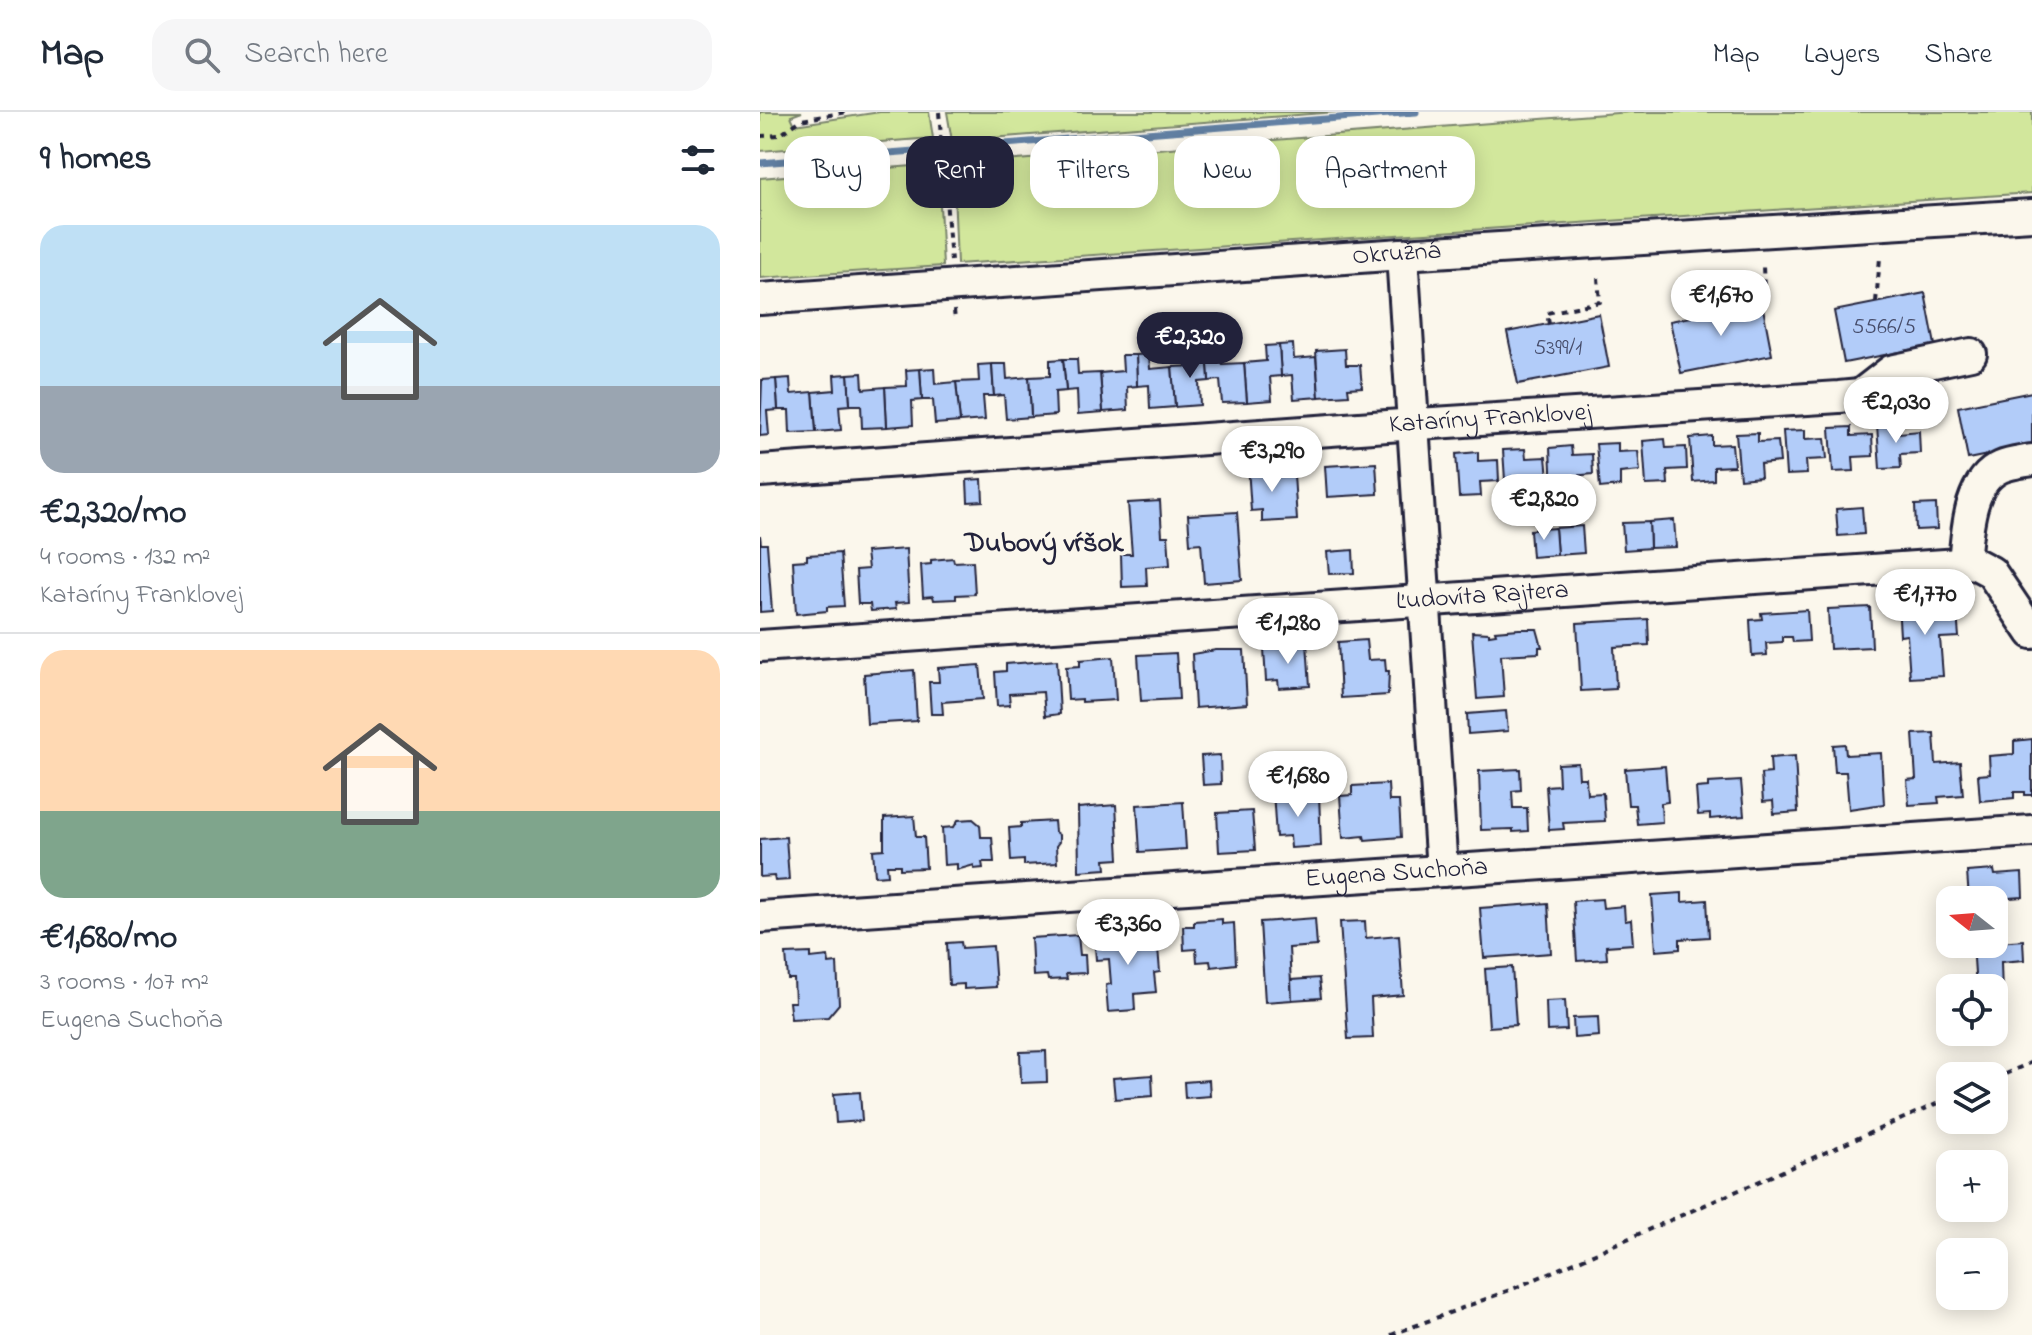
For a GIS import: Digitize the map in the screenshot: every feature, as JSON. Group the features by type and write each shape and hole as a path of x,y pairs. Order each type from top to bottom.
{"street":[{"name":"Okružná","path":"760,299 1402,254 2032,215"},
{"path":"1402,254 1442,871"},
{"name":"Kataríny Franklovej","path":"760,471 1860,395 1891,371 1971,354"},
{"path":"2032,460 2002,466 1991,473 1981,487 1969,516 1964,563 1974,563 1991,572 2023,599 2032,633"},
{"name":"Ľudovíta Rajtera","path":"760,646 1964,563"},
{"name":"Eugena Suchoňa","path":"760,917 2032,831"}],"path":[{"path":"760,136 780,135 801,120 847,112"},
{"path":"939,112 951,265"},
{"path":"1876,302 1880,258"},
{"path":"1713,313 1710,302 1764,291 1763,266"},
{"path":"1549,324 1547,313 1600,302 1598,278"},
{"path":"2008,1073 2032,1062"},
{"path":"1391,1335 1515,1288 1936,1104"}],"green space":[{"path":"760,112 802,112 791,116 795,125 880,112 929,112 933,136 906,136 906,140 890,141 890,136 784,136 784,149 760,151"},
{"path":"947,112 1337,112 1014,136 951,136"},
{"path":"1630,112 2032,112 2032,193 957,264 955,208 1014,208 1014,160 1030,159 1030,208 1158,208 1158,149 1174,148 1174,208 1280,208 1280,139 1296,138 1296,208 1475,208 1475,136 1323,136"},
{"path":"906,167 906,208 940,208 943,266 760,278 760,178 784,176 784,208 890,208 890,168"}],"building":[{"path":"1925,293 1935,345 1844,363 1834,311"},
{"path":"1762,303 1772,355 1681,373 1670,321"},
{"path":"1599,314 1609,367 1518,384 1507,332"},
{"path":"1293,344 1294,359 1316,357 1319,397 1294,399 1292,375 1281,376 1279,345"},
{"path":"1279,345 1281,376 1270,377 1272,400 1247,402 1244,363 1266,361 1265,346"},
{"path":"1221,349 1222,364 1244,363 1247,402 1222,403 1220,380 1209,381 1207,350"},
{"path":"1345,349 1346,365 1360,365 1362,387 1348,388 1349,395 1319,397 1316,351"},
{"path":"1207,350 1209,381 1199,382 1200,405 1175,407 1172,367 1195,366 1193,351"},
{"path":"1149,354 1150,369 1172,367 1175,407 1150,409 1149,385 1137,386 1136,355"},
{"path":"1122,355 1136,355 1137,386 1127,387 1128,410 1103,412 1100,373 1123,371"},
{"path":"1063,359 1077,359 1078,374 1100,373 1103,412 1078,414 1077,390 1066,391"},
{"path":"1063,359 1066,391 1055,392 1056,415 1031,417 1029,377 1050,376 1050,360"},
{"path":"992,364 994,396 983,396 985,420 960,422 956,382 979,381 978,365"},
{"path":"992,364 1006,364 1007,379 1029,377 1031,417 1006,419 1004,395 994,396"},
{"path":"934,368 935,384 956,382 960,422 935,424 933,400 922,400 920,369"},
{"path":"920,369 922,400 912,401 913,425 887,427 885,387 907,386 906,370"},
{"path":"862,373 863,389 885,387 887,427 862,428 861,405 850,405 848,374"},
{"path":"848,374 850,405 839,406 841,430 816,432 813,392 835,390 834,375"},
{"path":"790,378 791,394 813,392 816,432 790,433 789,410 778,410 776,379"},
{"path":"776,379 778,410 767,411 769,435 760,436 762,380"},
{"path":"2032,392 2032,446 1968,459 1958,407"},
{"path":"1898,423 1899,433 1919,431 1920,453 1900,454 1901,468 1880,469 1877,425"},
{"path":"1851,427 1851,436 1872,435 1873,456 1853,457 1854,471 1833,472 1830,428"},
{"path":"1805,430 1805,439 1825,438 1827,459 1806,460 1807,474 1786,475 1783,431"},
{"path":"1758,433 1758,442 1778,441 1780,462 1760,464 1761,477 1740,479 1736,434"},
{"path":"1712,436 1712,445 1732,444 1734,466 1714,467 1714,480 1693,482 1690,438"},
{"path":"1665,439 1666,448 1686,447 1687,469 1667,470 1668,484 1646,485 1643,441"},
{"path":"1618,443 1618,452 1638,451 1640,471 1620,473 1620,486 1600,488 1596,444"},
{"path":"1571,446 1572,455 1592,454 1593,474 1573,476 1574,490 1552,491 1550,448"},
{"path":"1525,449 1526,458 1546,457 1548,478 1527,479 1528,493 1506,495 1503,450"},
{"path":"1478,452 1478,461 1498,460 1499,481 1480,482 1481,496 1459,497 1456,454"},
{"path":"1376,463 1378,494 1327,497 1325,466"},
{"path":"1272,466 1272,469 1280,469 1280,476 1294,475 1297,520 1262,522 1262,510 1251,511 1248,467"},
{"path":"982,479 983,501 968,502 967,480"},
{"path":"1160,501 1162,536 1168,536 1170,565 1146,567 1147,586 1122,587 1121,554 1132,554 1128,503"},
{"path":"1936,504 1937,529 1916,530 1915,505"},
{"path":"1862,507 1864,534 1838,536 1836,509"},
{"path":"1237,512 1242,580 1204,583 1201,543 1190,544 1188,515"},
{"path":"1674,520 1676,547 1650,548 1649,522"},
{"path":"1649,522 1650,548 1624,550 1622,523"},
{"path":"1582,526 1584,553 1557,555 1555,528"},
{"path":"1555,528 1557,555 1532,557 1530,530"},
{"path":"760,535 761,544 767,544 772,611 760,612"},
{"path":"906,549 909,602 895,603 896,609 871,611 870,604 858,604 856,570 868,569 866,552"},
{"path":"1353,550 1354,573 1329,574 1327,552"},
{"path":"840,553 844,606 796,614 793,561 807,560 807,555"},
{"path":"953,558 954,562 973,561 975,594 956,595 956,599 923,597 921,565 931,564 931,560"},
{"path":"1927,601 1928,619 1935,618 1934,615 1957,613 1959,637 1940,638 1943,676 1910,678 1907,635 1900,636 1898,602"},
{"path":"1870,607 1872,647 1830,649 1828,609"},
{"path":"1807,610 1809,641 1793,642 1792,637 1782,637 1782,642 1766,643 1767,655 1752,656 1750,620 1762,619 1761,613"},
{"path":"1648,619 1649,645 1614,647 1616,689 1581,691 1577,623"},
{"path":"1537,629 1542,647 1539,647 1539,653 1501,655 1504,697 1477,699 1472,632 1489,635 1496,634 1495,631"},
{"path":"1366,640 1368,660 1385,659 1386,671 1389,671 1388,695 1341,698 1338,642"},
{"path":"1307,643 1310,686 1279,688 1278,680 1266,681 1264,649"},
{"path":"1244,650 1247,704 1195,708 1192,654"},
{"path":"1176,653 1179,699 1141,701 1138,655"},
{"path":"1113,657 1116,700 1068,700 1066,667 1080,666 1080,660"},
{"path":"1057,660 1060,714 1045,716 1043,692 1009,694 1010,705 997,706 995,672 1006,671 1006,664"},
{"path":"980,665 983,699 942,702 943,714 931,714 929,682 939,682 938,668"},
{"path":"914,670 917,721 867,724 864,674"},
{"path":"1506,711 1508,731 1468,734 1467,714"},
{"path":"1934,733 1936,764 1960,762 1963,795 1938,797 1939,803 1909,805 1907,780 1916,779 1913,734"},
{"path":"2032,739 2032,795 2014,792 2014,798 1980,801 1978,775 1990,774 1989,756 2014,754 2014,741"},
{"path":"1845,744 1846,755 1881,753 1884,804 1849,809 1846,772 1835,772 1833,745"},
{"path":"1220,755 1221,784 1203,785 1201,756"},
{"path":"1795,756 1798,812 1774,814 1773,801 1763,802 1761,774 1771,773 1770,758"},
{"path":"1578,763 1579,778 1586,778 1587,794 1603,793 1605,821 1563,823 1564,829 1549,830 1546,786 1559,785 1558,764"},
{"path":"1665,766 1668,802 1661,803 1662,822 1637,824 1635,805 1628,805 1625,769"},
{"path":"1520,769 1521,790 1512,791 1513,808 1527,808 1528,831 1481,830 1479,771"},
{"path":"1741,781 1744,816 1710,819 1710,814 1698,815 1696,788 1708,787 1708,783"},
{"path":"1388,784 1389,801 1399,801 1401,837 1343,838 1340,796 1352,795 1352,786"},
{"path":"1289,789 1289,796 1319,794 1321,846 1291,848 1290,836 1276,837 1273,791"},
{"path":"1183,802 1186,849 1140,852 1137,805"},
{"path":"1116,805 1119,859 1105,860 1106,869 1079,871 1078,808"},
{"path":"1252,811 1255,850 1219,852 1217,813"},
{"path":"914,816 916,837 924,837 926,868 900,869 900,865 887,865 888,875 875,876 873,850 884,849 884,818"},
{"path":"973,819 980,825 981,837 992,837 994,862 982,862 983,868 974,869 974,865 957,870 957,864 944,865 942,828 954,827 958,820"},
{"path":"1054,821 1055,832 1059,835 1057,863 1024,865 1024,860 1011,861 1009,828 1021,827 1021,823"},
{"path":"786,837 789,880 775,881 774,876 760,877 760,839"},
{"path":"1994,870 1995,875 2022,873 2023,897 2008,898 2008,886 1968,886 1967,872"},
{"path":"1682,893 1682,902 1707,900 1709,937 1680,939 1680,949 1656,951 1652,895"},
{"path":"1602,899 1603,908 1624,906 1625,921 1631,920 1633,944 1606,946 1607,959 1577,961 1573,901"},
{"path":"1548,903 1551,953 1484,958 1480,908"},
{"path":"1315,918 1317,946 1289,948 1292,1000 1265,1002 1260,922"},
{"path":"1222,919 1222,924 1234,923 1236,964 1211,967 1210,961 1197,962 1196,949 1184,950 1183,926 1194,926 1194,921"},
{"path":"1365,921 1366,938 1399,935 1403,995 1371,998 1373,1038 1348,1039 1340,922"},
{"path":"1118,931 1119,939 1157,936 1160,972 1154,973 1156,992 1134,994 1135,1010 1108,1012 1106,985 1111,984 1109,959 1096,960 1094,933"},
{"path":"1078,935 1080,955 1085,955 1086,973 1066,974 1067,979 1048,980 1047,975 1033,976 1031,938"},
{"path":"2023,940 2024,960 2001,962 2001,974 1975,974 1974,958 2008,958 2008,941"},
{"path":"961,942 962,948 993,946 996,987 964,989 964,984 949,985 947,943"},
{"path":"811,953 811,958 828,956 829,964 837,963 839,1004 828,1017 791,1019 789,1002 795,1002 794,979 788,979 786,954"},
{"path":"1512,967 1516,1025 1489,1027 1485,969"},
{"path":"1319,978 1321,998 1292,1000 1291,980"},
{"path":"1565,1000 1567,1030 1547,1031 1546,1001"},
{"path":"1598,1017 1599,1036 1574,1038 1573,1018"},
{"path":"1046,1051 1047,1082 1021,1083 1020,1052"},
{"path":"1152,1075 1153,1096 1115,1099 1113,1078"},
{"path":"1209,1080 1210,1096 1185,1098 1184,1082"},
{"path":"860,1092 862,1121 836,1123 834,1094"}],"waterway":[{"path":"760,163 1416,112"}],"district":[{"name":"Dubový vŕšok","path":"1044,544"}]}
